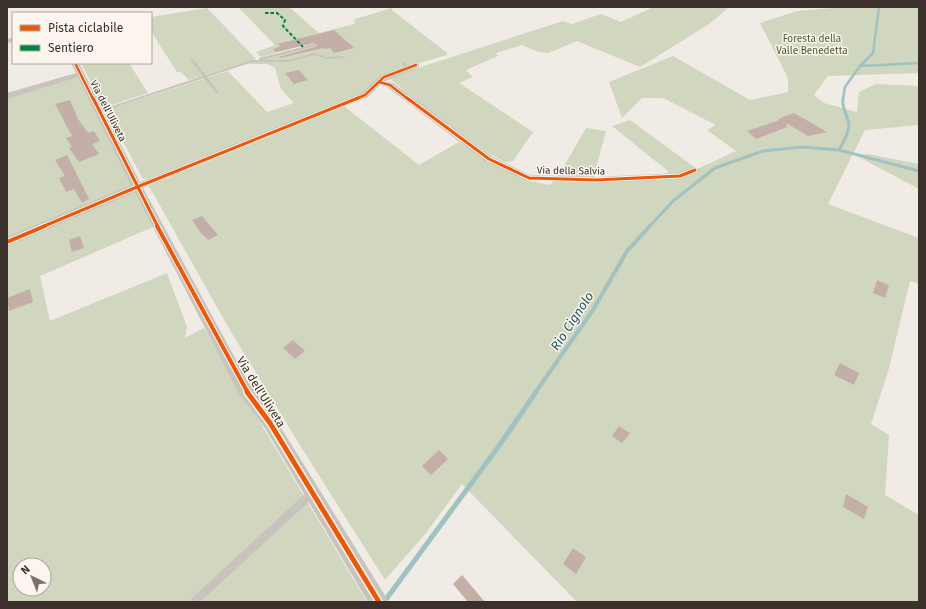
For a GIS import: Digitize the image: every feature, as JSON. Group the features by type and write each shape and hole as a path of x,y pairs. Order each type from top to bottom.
{"street":[{"name":"Via dell'Uliveta","path":"75,64 137,187 243,387 270,424 375,595"},
{"path":"7,242 93,202 137,187 365,95 384,77 409,65"},
{"path":"7,96 19,94 80,74"},
{"name":"Via della Salvia","path":"379,82 390,85 489,159 529,178 596,180 680,176 695,170"}],"lane":[{"path":"99,111 253,62 314,45"},
{"path":"253,62 288,61 315,54 326,58 344,57"},
{"path":"192,60 217,92"},
{"path":"194,602 312,493"}],"green space":[{"path":"238,7 289,7 319,33 354,24 355,19 392,8 392,10 447,53 447,55 398,69 364,94 149,178 143,179 106,110 228,71 267,112 294,103 281,89 275,68 267,64 247,64 306,46 305,45 261,57 256,52 275,45"},
{"path":"654,7 729,7 709,24 640,67 577,41 548,53 538,52 522,45 496,53 498,56 466,70 473,77 459,83 533,132 513,161 505,162 490,154 422,105 390,79 396,75 563,21 572,24 601,14 621,22"},
{"name":"Foresta della Valle Benedetta","path":"845,7 919,7 919,73 828,76 814,95 824,103 857,112 859,92 876,84 919,86 919,125 865,130 828,204 919,238 919,284 910,281 888,372 871,424 889,435 885,495 919,515 919,602 577,602 462,484 426,533 385,580 301,447 227,325 149,186 342,107 345,107 419,165 459,142 498,166 529,181 550,185 557,178 586,128 606,131 593,179 661,175 669,172 612,126 630,120 697,169 736,151 707,130 716,125 663,98 642,98 622,118 609,82 673,56 750,100 788,92 788,78 760,23 797,11"},
{"path":"207,8 256,59 189,80 181,72 177,72 152,33 152,17"},
{"path":"82,64 130,64 148,93 106,107 103,106"},
{"path":"81,76 160,224 40,276 50,321 167,273 187,327 185,338 204,328 367,602 7,602 7,97"},
{"path":"868,154 919,164 919,189 857,156"}],"building":[{"path":"334,30 354,48 334,53 330,48 323,48 280,58 279,57 315,47 317,45 314,43 276,52 273,49 281,46 277,44"},
{"path":"299,70 308,80 294,84 285,73"},
{"path":"70,100 78,119 88,133 94,131 100,141 92,144 99,154 79,162 69,148 72,147 66,138 72,136 55,104"},
{"path":"794,113 827,132 808,136 786,123 787,127 756,139 747,131 780,120 778,119"},
{"path":"67,155 89,199 82,203 74,189 66,192 59,178 65,176 55,160"},
{"path":"202,216 218,235 208,240 201,233 192,220"},
{"path":"80,236 84,248 72,252 69,240"},
{"path":"877,280 889,285 885,298 873,293"},
{"path":"30,289 33,302 9,311 7,298"},
{"path":"293,340 305,351 295,359 283,348"},
{"path":"840,363 859,373 854,385 834,375"},
{"path":"619,426 630,433 622,443 612,436"},
{"path":"439,450 448,459 431,475 422,466"},
{"path":"846,494 868,507 864,519 843,507"},
{"path":"573,548 586,557 576,574 563,564"},
{"path":"462,575 485,602 468,602 453,584"}],"waterway":[{"path":"860,66 873,53 879,7"},
{"path":"860,66 919,63"},
{"path":"843,99 845,87 860,66"},
{"path":"839,150 849,126 843,106 843,99"},
{"name":"Rio Cignolo","path":"649,227 673,201 715,168 763,151 802,147 839,150"},
{"path":"839,150 919,171"},
{"name":"Rio Cignolo","path":"535,393 593,310 627,251 650,226"},
{"name":"Rio Cignolo","path":"384,602 501,443 536,392"}],"marked path":[{"path":"265,13 277,13 285,20 283,26 303,47"}],"cycle path":[{"path":"76,64 155,222 243,387 270,423 379,602"},
{"path":"7,242 137,187 365,95 384,77 416,65"},
{"path":"379,82 390,85 489,159 529,178 596,180 680,176 695,170"}]}
